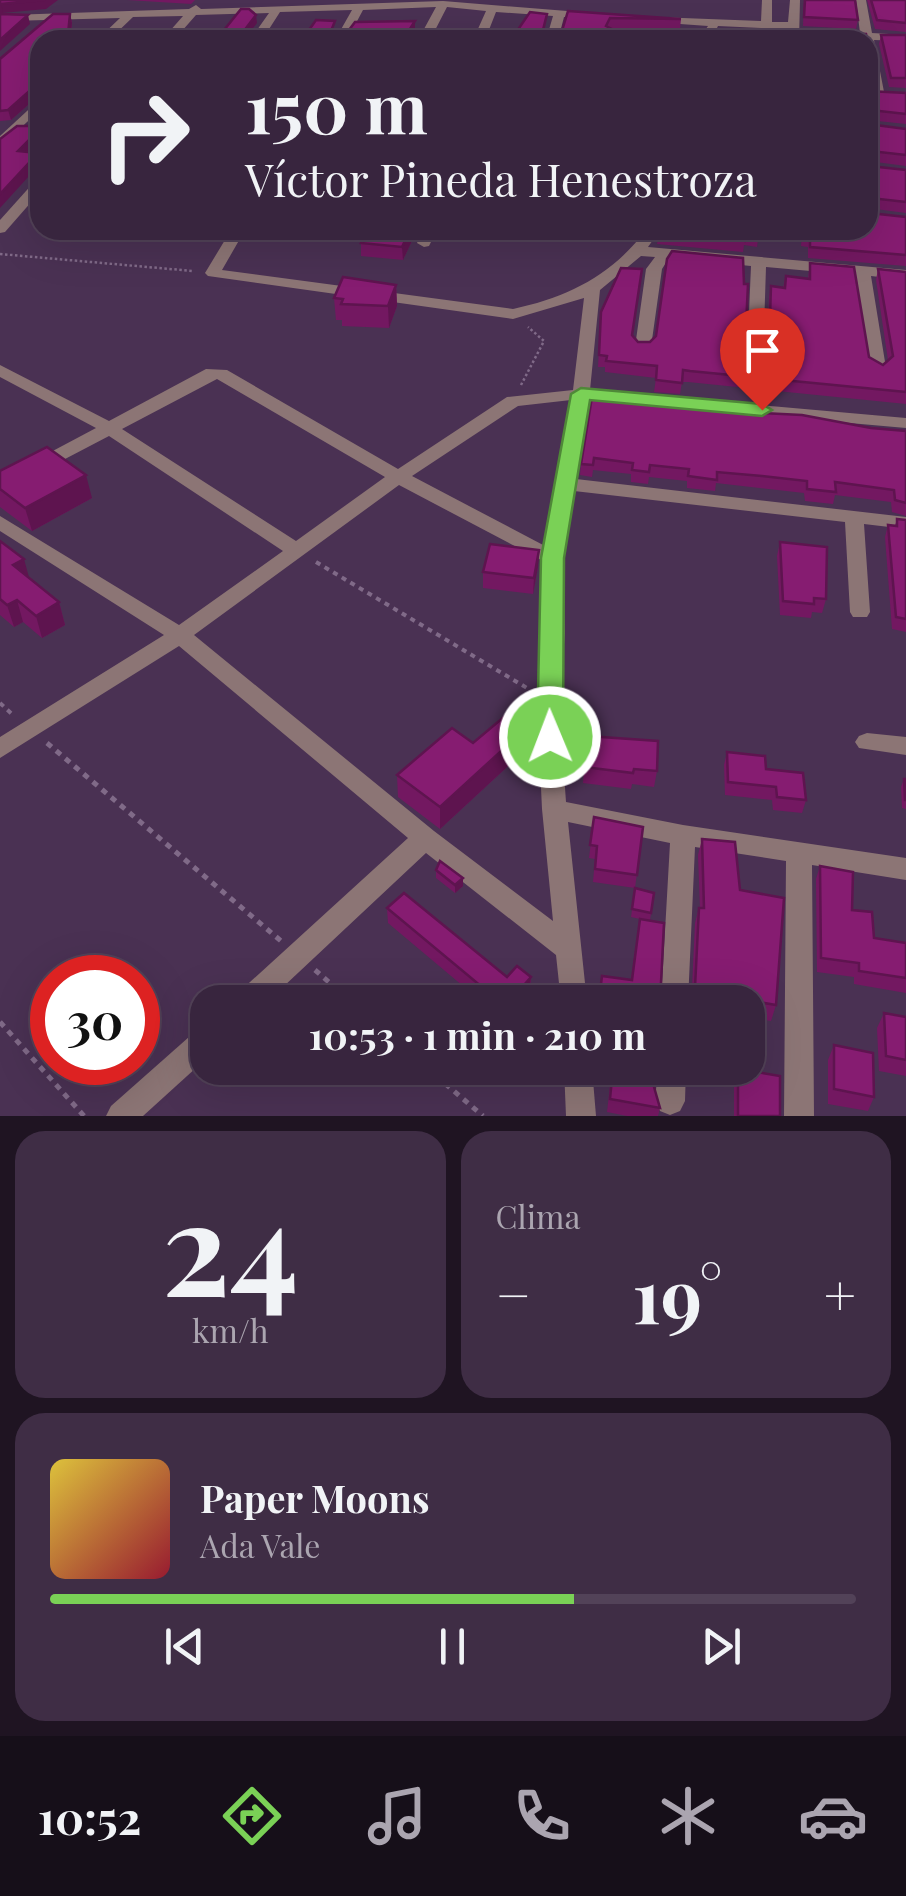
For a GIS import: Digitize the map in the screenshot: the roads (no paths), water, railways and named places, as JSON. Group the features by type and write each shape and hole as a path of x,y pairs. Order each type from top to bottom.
{"street":[{"path":"4,21 30,0"},
{"path":"37,29 69,0"},
{"path":"113,30 144,0"},
{"path":"177,30 204,0"},
{"path":"767,0 767,30"},
{"path":"794,0 800,30"},
{"path":"862,0 866,30"},
{"path":"4,21 443,4 615,18"},
{"path":"429,30 443,4"},
{"path":"347,30 360,6"},
{"path":"263,30 278,8"},
{"path":"483,30 492,8"},
{"path":"555,30 559,14"},
{"path":"635,19 787,30"},
{"path":"711,30 714,24"},
{"path":"878,39 906,38"},
{"path":"0,143 30,113"},
{"path":"0,126 30,129"},
{"path":"0,229 30,195"},
{"path":"232,240 213,273 513,314 554,306 593,290 646,240"},
{"path":"640,250 906,275"},
{"path":"644,347 654,269 665,253"},
{"path":"755,359 758,262"},
{"path":"862,271 878,368"},
{"path":"573,985 554,809 548,701 554,633 553,558 581,394 593,290"},
{"path":"0,370 112,430 296,550"},
{"path":"0,487 212,373 553,558"},
{"path":"0,748 180,635 398,476 513,401 581,394 906,423"},
{"path":"564,484 906,522"},
{"path":"854,517 860,612"},
{"path":"0,522 180,635 425,838 570,950"},
{"path":"867,742 906,746"},
{"path":"554,809 799,855 906,869"},
{"path":"676,985 682,835"},
{"path":"267,985 425,838"},
{"path":"799,855 799,1116"},
{"path":"121,1116 190,1054"},
{"path":"579,1085 581,1116"},
{"path":"670,1102 671,1085"}]}
